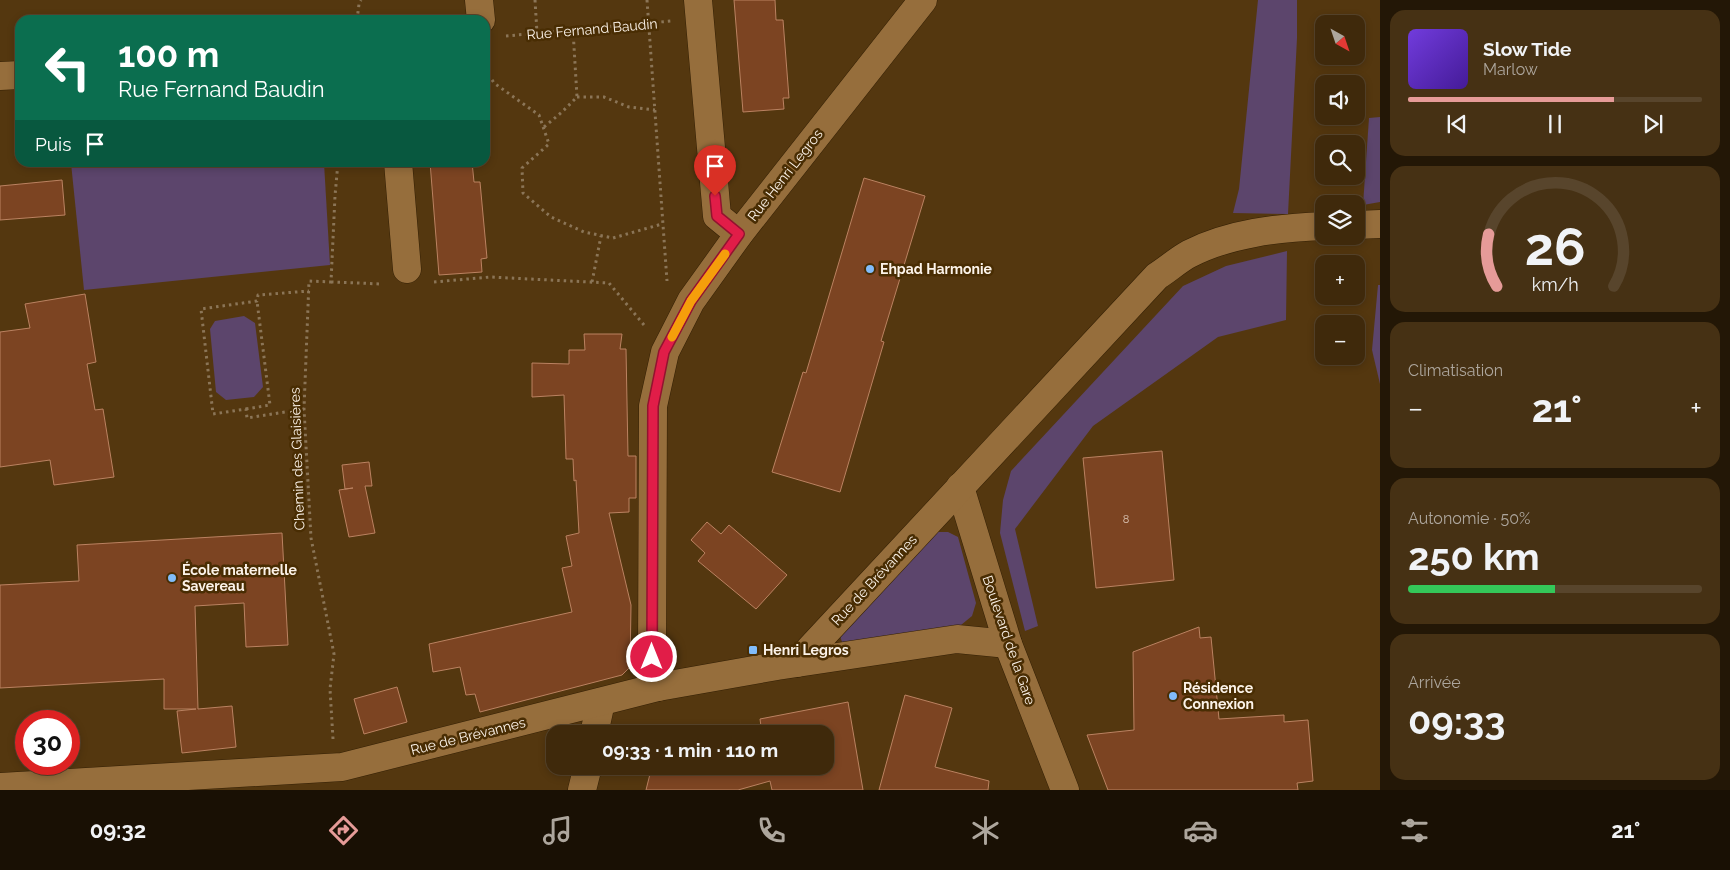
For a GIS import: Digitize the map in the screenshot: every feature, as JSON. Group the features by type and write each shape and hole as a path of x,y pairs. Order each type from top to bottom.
{"street":[{"path":"479,0 480,15"},
{"name":"Rue Henri Legros","path":"658,687 652,657 653,406 664,352 691,301 739,234 923,0"},
{"path":"699,9 717,216 739,234"},
{"path":"0,76 15,75"},
{"path":"398,167 408,278"},
{"path":"1365,225 1380,224"},
{"name":"Rue de Brévannes","path":"0,787 342,767 658,687 797,663 1157,276 1188,254 1223,240 1281,228 1315,226"},
{"name":"Boulevard de la Gare","path":"960,487 1008,644 1065,790"},
{"path":"797,663 957,639 1008,644"},
{"path":"596,725 601,702"},
{"path":"582,790 586,775"}],"path":[{"path":"358,15 361,0"},
{"path":"534,0 537,33"},
{"path":"647,0 668,287"},
{"name":"Rue Fernand Baudin","path":"503,37 649,23 699,9"},
{"path":"573,30 577,97"},
{"path":"490,77 494,83 539,115 549,144 522,168 523,193 551,217 584,232 613,238 662,224"},
{"path":"543,128 577,97 604,96 629,106 655,110"},
{"path":"331,282 338,167"},
{"path":"592,282 601,236"},
{"path":"258,301 201,310 213,414 270,405 258,295 309,291 309,281 490,277 609,283 664,352"},
{"name":"Chemin des Glaisières","path":"309,291 304,409 311,538 334,654 330,689 334,753 340,753 342,767"},
{"path":"246,410 247,418 304,409"}],"shaded area":[{"path":"1258,0 1297,0 1297,38 1288,214 1233,213 1239,189"},
{"path":"1380,117 1380,202 1365,205 1364,195 1369,118"},
{"path":"71,167 324,167 330,265 84,290"},
{"path":"1287,251 1286,320 1218,337 1093,426 1015,529 1038,626 1025,631 1000,533 1003,500 1011,471 1183,286 1226,266"},
{"path":"1378,285 1380,285 1380,384 1372,350"},
{"path":"244,316 255,323 263,387 254,397 226,400 216,392 210,329 215,321"},
{"path":"938,532 948,532 958,537 976,603 972,616 961,625 843,645 840,636"}],"building":[{"path":"734,0 775,0 776,20 783,20 789,98 783,98 784,109 743,112"},
{"path":"430,167 472,167 474,182 480,182 487,258 481,259 482,272 439,275"},
{"name":"Ehpad Harmonie","path":"864,178 925,196 881,341 884,342 840,492 772,472 803,372 806,373"},
{"path":"62,180 65,215 0,220 0,186"},
{"path":"85,294 96,362 87,364 95,410 103,409 114,477 54,485 50,460 0,467 0,332 30,328 25,304"},
{"path":"584,334 622,334 620,349 626,349 628,456 636,456 636,498 629,498 629,512 609,513 631,605 630,667 622,675 480,712 475,694 466,695 460,667 433,672 429,644 572,612 562,568 572,566 566,536 579,533 573,459 566,459 564,395 532,397 532,363 569,364 569,350 585,350"},
{"path":"1162,451 1174,580 1096,588 1083,458"},
{"path":"369,462 372,486 365,486 375,533 349,537 339,490 353,488 345,489 342,465"},
{"path":"707,522 721,534 729,525 787,575 756,609 698,561 705,553 691,540"},
{"path":"282,533 288,645 246,647 244,603 195,606 198,709 232,706 236,747 182,753 177,711 196,709 164,709 164,679 0,688 0,585 79,581 77,545"},
{"name":"Résidence Connexion","path":"1199,627 1200,638 1211,637 1219,719 1284,715 1284,722 1308,720 1313,781 1297,783 1298,790 1108,790 1087,735 1134,730 1133,652"},
{"path":"397,687 407,722 364,734 354,699"},
{"path":"905,695 952,708 935,767 989,781 988,790 879,790"},
{"path":"848,702 863,790 772,790 770,781 738,790 646,790 650,775 834,775 834,725 761,725 760,719"}],"slow traffic":[{"path":"672,337 691,301 725,254"}],"place":[{"name":"Ehpad Harmonie","path":"870,269"},
{"name":"École maternelle Savereau","path":"172,578"},
{"name":"Henri Legros","path":"753,650"},
{"name":"Résidence Connexion","path":"1173,696"}],"route":[{"path":"652,657 653,406 664,352 691,301 739,234 717,216 715,196"}]}
